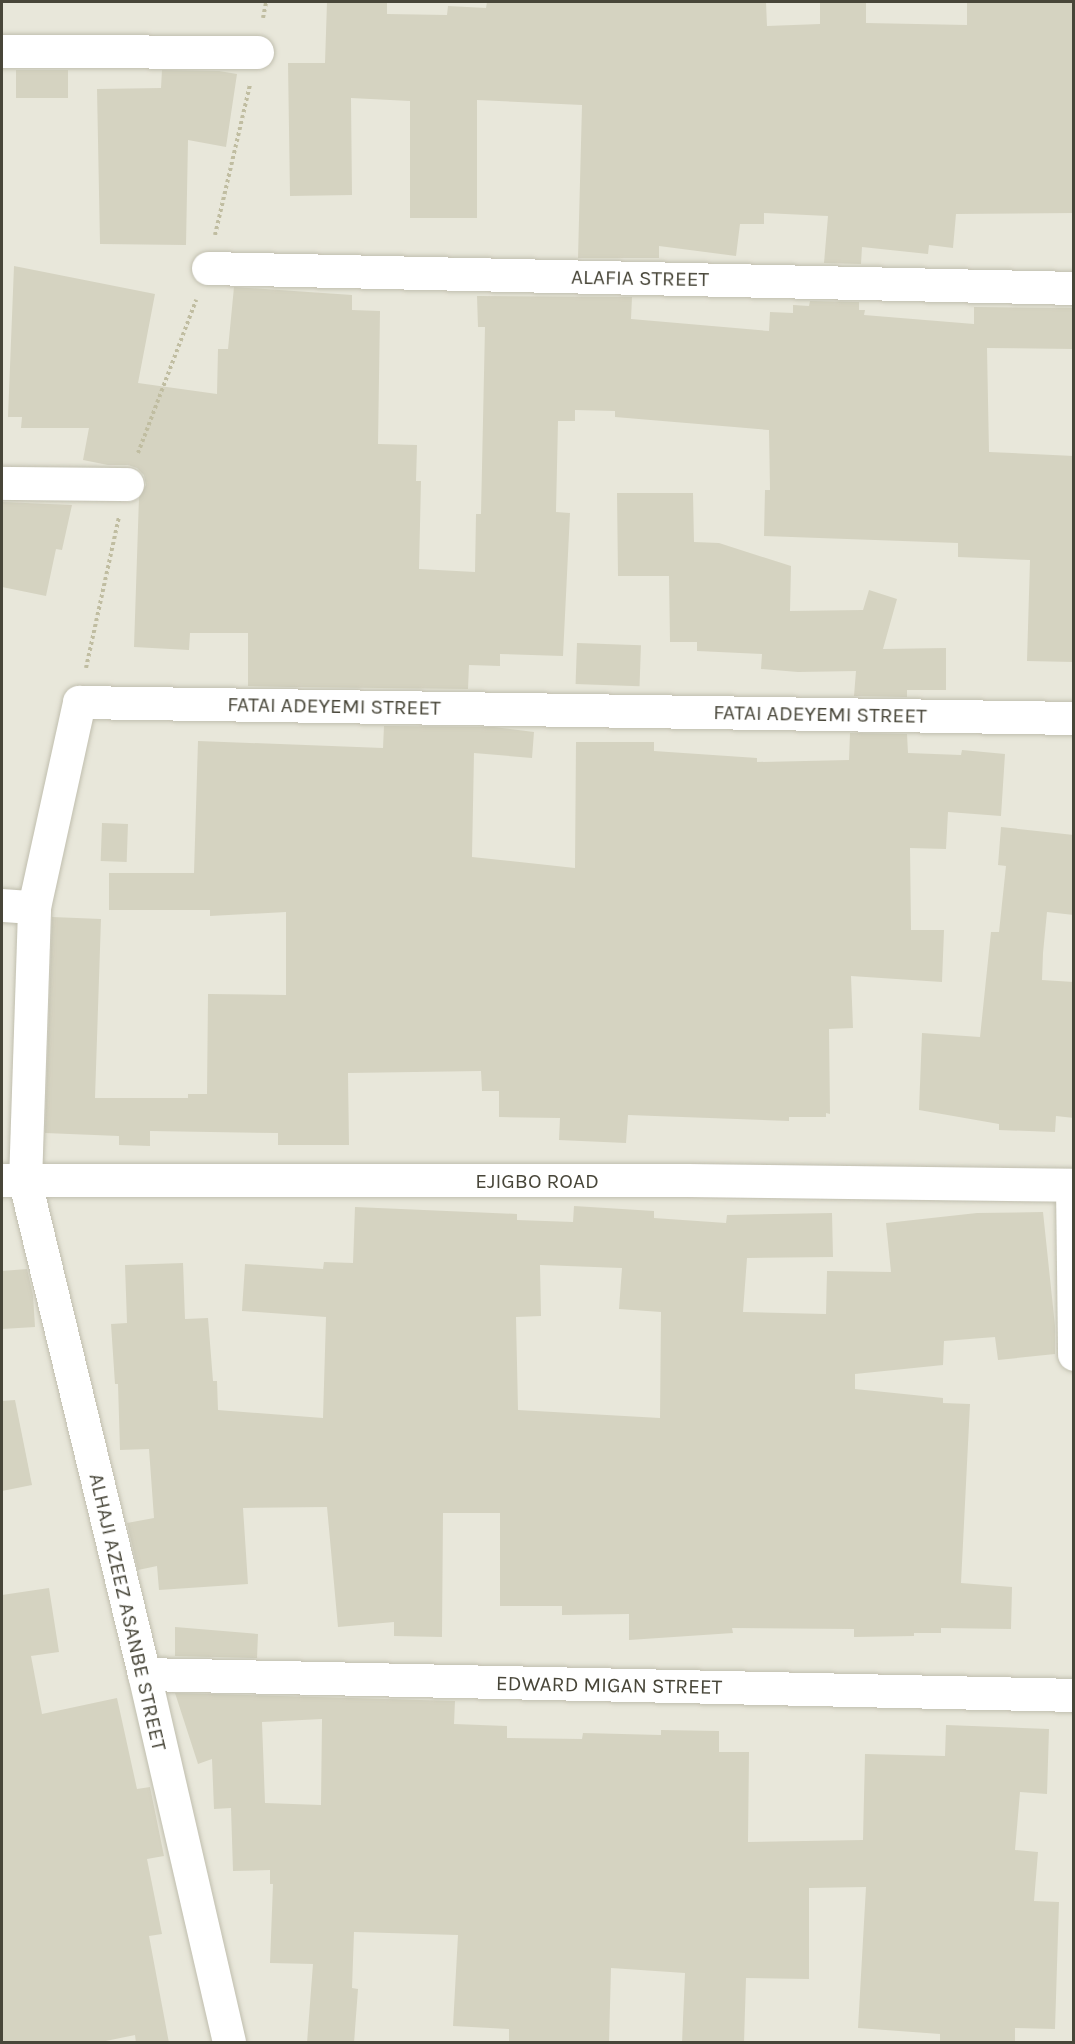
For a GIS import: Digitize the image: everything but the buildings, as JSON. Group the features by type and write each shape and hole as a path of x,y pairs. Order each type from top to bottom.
{"street":[{"path":"2,51 257,52"},
{"name":"ALAFIA STREET","path":"207,268 1074,288"},
{"path":"2,483 127,484"},
{"name":"FATAI ADEYEMI STREET","path":"13,1181 34,907 79,702 1074,718"},
{"path":"2,905 34,907"},
{"name":"EJIGBO ROAD","path":"13,1181 687,1180 1073,1185"},
{"name":"ALHAJI AZEEZ ASANBE STREET","path":"13,1181 144,1674 228,2043"},
{"path":"1073,1185 1074,1354"},
{"name":"EDWARD MIGAN STREET","path":"144,1674 1074,1695"}],"path":[{"path":"207,268 257,52 266,2"}],"shaded area":[{"path":"2,2 1073,2 1073,2042 2,2042"}]}
